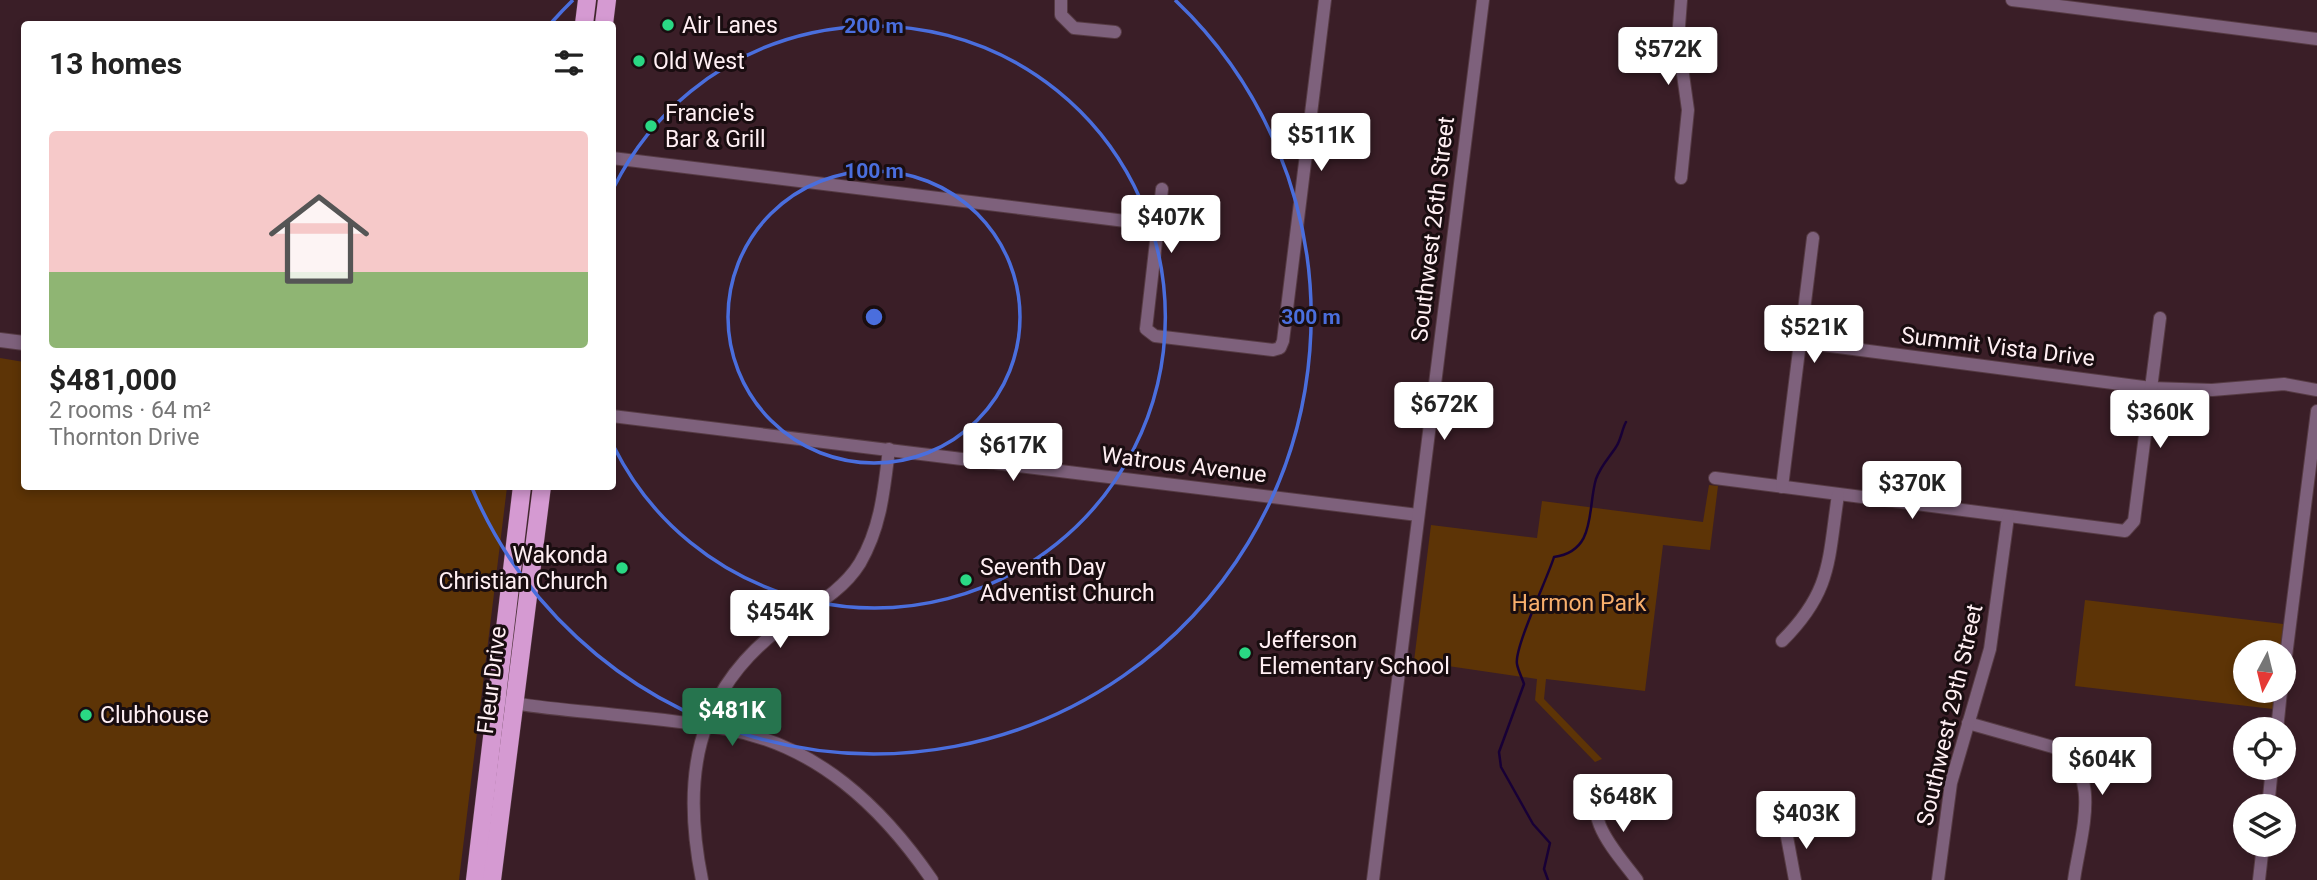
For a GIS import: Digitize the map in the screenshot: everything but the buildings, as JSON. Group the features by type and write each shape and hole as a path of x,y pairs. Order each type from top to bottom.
{"main road":[{"path":"584,21 587,0"},
{"path":"604,21 607,0"},
{"name":"Fleur Drive","path":"492,880 522,490"},
{"name":"Fleur Drive","path":"475,880 541,490"}],"street":[{"path":"1061,0 1061,15 1074,28 1115,32"},
{"path":"1162,189 1146,329 1155,336 1273,350 1280,348 1325,0"},
{"name":"Southwest 26th Street","path":"1373,880 1483,0"},
{"path":"1681,0 1678,40 1688,110 1681,178"},
{"path":"2012,0 2317,38"},
{"path":"616,158 1158,225"},
{"path":"1782,487 1813,238"},
{"path":"1715,478 2125,531 2134,521 2160,318"},
{"path":"0,340 21,343"},
{"name":"Summit Vista Drive","path":"1800,342 2151,388 2185,391 2284,384 2317,390"},
{"path":"2288,640 2317,411"},
{"name":"Watrous Avenue","path":"616,416 1418,515"},
{"path":"702,880 692,802 695,763 705,726 724,689 757,649 787,624 829,597 860,564 878,523 889,449"},
{"path":"1782,641 1804,619 1824,582 1838,495"},
{"name":"Southwest 29th Street","path":"1938,880 1945,817 1968,723 1990,649 2008,517"},
{"path":"506,701 705,726 756,737 789,750 844,782 891,825 932,880"},
{"path":"1968,723 2053,747 2073,758 2086,785 2074,880"},
{"path":"1607,781 1597,797 1599,825 1637,880"},
{"path":"1785,826 1795,880"},
{"path":"2259,880 2262,857"}],"green space":[{"path":"0,358 21,362 21,490 507,490 459,880 0,880"},
{"name":"Harmon Park","path":"1709,485 1718,486 1710,550 1663,545 1645,691 1546,679 1544,699 1602,759 1595,762 1535,700 1537,679 1414,661 1431,525 1537,538 1542,501 1703,522"},
{"path":"2085,600 2283,624 2281,640 2233,640 2233,704 2274,704 2273,709 2075,686"}],"waterway":[{"path":"1548,880 1544,869 1550,843 1533,824 1501,767 1499,752 1524,684 1517,656 1526,628 1554,557 1568,553 1584,538 1596,479 1618,444 1626,422"}],"place":[{"name":"Air Lanes","path":"668,25"},
{"name":"Old West","path":"639,61"},
{"name":"Francie's Bar & Grill","path":"651,126"},
{"name":"Wakonda Christian Church","path":"622,568"},
{"name":"Seventh Day Adventist Church","path":"966,580"},
{"name":"Jefferson Elementary School","path":"1245,653"},
{"name":"Clubhouse","path":"86,715"}]}
